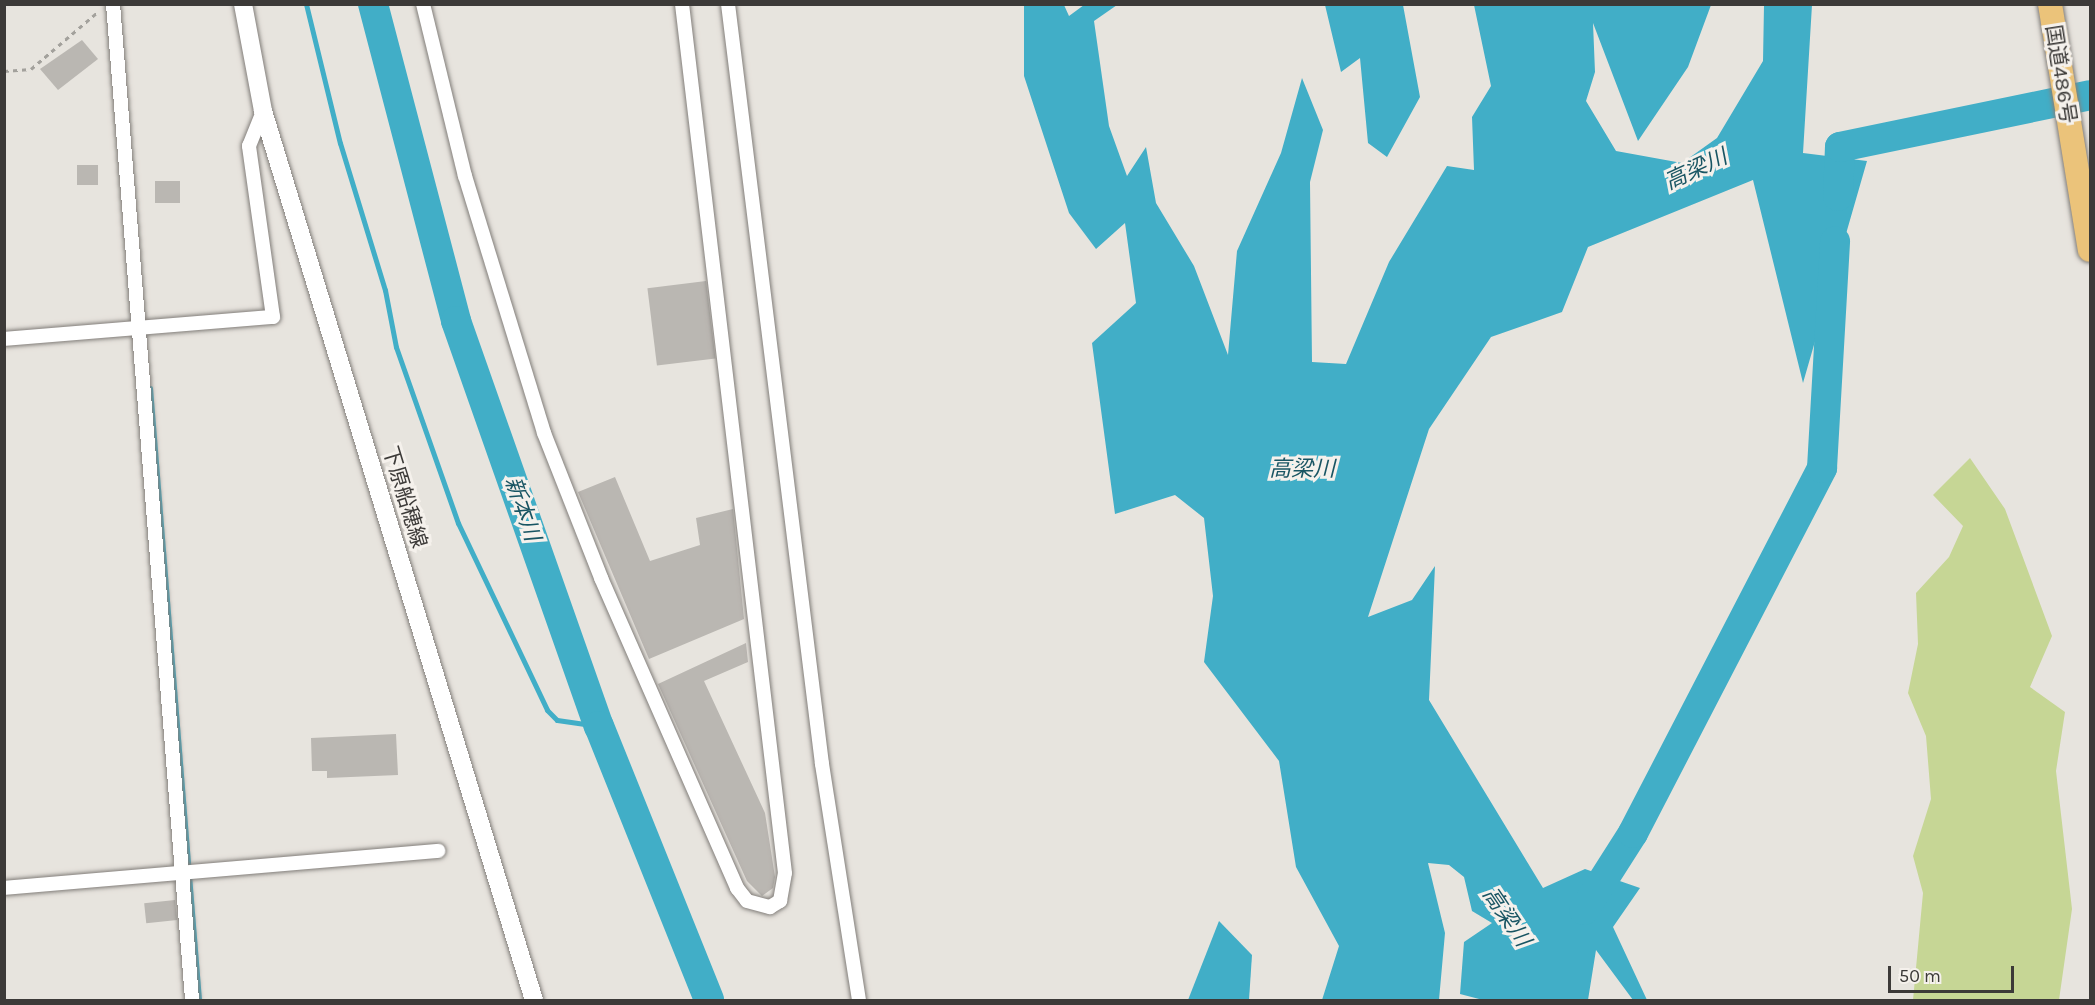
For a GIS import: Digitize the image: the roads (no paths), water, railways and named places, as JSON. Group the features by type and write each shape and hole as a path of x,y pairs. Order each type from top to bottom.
{"highway":[{"name":"国道486号","path":"2050,4 2091,250"}],"main road":[{"name":"下原船穂線","path":"243,4 263,111 534,1000"}],"street":[{"path":"112,4 186,872 192,1000"},
{"path":"423,4 465,176 544,433 601,578 737,888 747,901 770,907 780,902 785,873 682,4"},
{"path":"728,4 817,730 859,1000"},
{"path":"4,339 273,317 249,146 263,111"},
{"path":"4,888 438,851"}],"water":[{"name":"高梁川","path":"1024,5 1064,5 1069,16 1084,5 1117,5 1094,21 1109,126 1127,176 1146,147 1156,203 1194,266 1228,355 1237,251 1281,153 1302,78 1323,130 1310,182 1312,362 1346,364 1389,262 1447,166 1474,170 1472,117 1491,86 1474,5 1711,5 1688,67 1638,141 1593,23 1595,72 1586,101 1616,151 1682,163 1717,138 1763,61 1764,5 1812,5 1803,153 1867,161 1803,383 1753,180 1588,247 1562,312 1491,337 1429,429 1368,617 1412,600 1435,566 1429,700 1543,888 1585,869 1640,888 1613,927 1647,1000 1633,1000 1596,950 1588,1000 1483,1000 1460,994 1464,942 1492,923 1472,911 1464,877 1449,865 1428,863 1445,933 1439,1000 1322,1000 1339,946 1296,867 1279,761 1204,662 1213,596 1204,518 1175,495 1115,514 1092,343 1136,303 1125,223 1096,249 1069,213 1024,76"},
{"path":"1325,5 1403,5 1420,97 1387,157 1368,143 1360,58 1341,72"},
{"path":"1219,921 1252,955 1249,1000 1188,1000"}],"waterway":[{"path":"306,4 340,143 385,290 396,347 458,523 547,710 557,720 599,726"},
{"name":"新本川","path":"373,4 456,321 599,726 709,1000"},
{"path":"1838,196 1840,147 2090,95"},
{"path":"1584,910 1633,833 1822,468 1835,241"},
{"path":"150,388 199,1000"}]}
